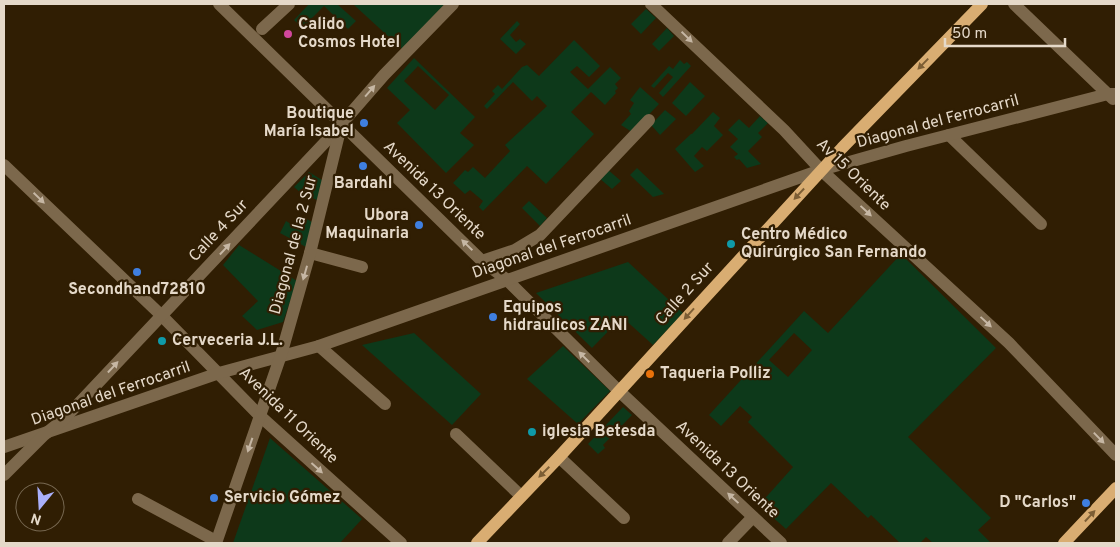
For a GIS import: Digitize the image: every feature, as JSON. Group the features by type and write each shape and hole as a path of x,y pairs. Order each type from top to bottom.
{"main road":[{"name":"Calle 2 Sur","path":"477,543 559,457 822,170 982,4"},
{"path":"1064,543 1116,488"}],"street":[{"name":"Avenida 13 Oriente","path":"219,4 482,261 506,279 619,391 781,543"},
{"path":"262,29 289,4"},
{"name":"Calle 4 Sur","path":"4,475 44,435 64,419 342,124 384,75 453,4"},
{"name":"Av 15 Oriente","path":"651,4 784,130 822,170 1009,343 1116,455"},
{"path":"1014,4 1113,97"},
{"name":"Diagonal del Ferrocarril","path":"4,448 219,373 319,346 822,170 949,135 1113,97"},
{"path":"482,261 515,250 540,235 649,120"},
{"name":"Diagonal de la 2 Sur","path":"216,542 280,358 310,253 342,124"},
{"path":"949,135 1041,224"},
{"name":"Avenida 11 Oriente","path":"4,164 162,316 260,416 401,543"},
{"path":"310,253 362,267"},
{"path":"319,346 386,404"},
{"path":"456,434 521,496"},
{"path":"559,457 624,518"},
{"path":"138,499 216,542"},
{"path":"728,543 754,517"}],"green space":[{"path":"309,4 337,4 356,21 348,29 324,6 302,28 294,20"},
{"path":"353,4 445,4 402,49"},
{"path":"646,9 656,18 641,34 631,24"},
{"path":"517,21 520,24 510,35 516,42 520,39 526,44 516,54 500,39"},
{"path":"667,28 674,36 659,51 652,44"},
{"path":"574,40 600,66 589,77 577,66 570,72 588,89 610,67 621,78 615,84 618,88 615,91 616,93 605,105 591,92 571,112 594,134 546,184 527,166 483,211 479,207 483,201 470,190 465,194 453,183 465,170 468,172 473,167 485,178 510,151 505,145 547,106 537,96 532,101 513,82 487,109 484,106 495,94 492,91 498,85 502,89 522,67 527,65 539,76"},
{"path":"414,58 475,117 460,133 474,145 446,173 397,123 410,110 387,88","holes":["418,66 449,95 435,110 404,81"]},
{"path":"680,60 684,64 687,62 691,66 663,97 659,93 673,77 668,73 654,88 651,86 669,66 673,69"},
{"path":"690,82 705,96 686,116 672,103"},
{"path":"640,87 659,104 632,132 621,125 631,114 629,111 634,103 630,100"},
{"path":"665,110 676,119 660,135 651,125"},
{"path":"713,112 720,118 714,126 723,135 707,151 702,147 694,156 704,166 695,172 675,149"},
{"path":"760,116 768,123 758,133 762,137 748,151 761,164 747,168 739,159 737,160 734,157 738,154 730,147 738,139 728,130 739,119 749,128"},
{"path":"637,168 664,194 653,197 630,175"},
{"path":"607,169 621,181 612,189 599,178"},
{"path":"309,172 322,180 317,200 308,196 307,198 294,187"},
{"path":"529,201 547,218 540,226 522,208"},
{"path":"305,218 312,222 306,247 280,233 286,221 299,229"},
{"path":"239,245 297,281 283,322 257,330 242,316 258,301 223,265"},
{"path":"901,254 996,348 908,437 991,518 978,530 991,543 933,543 926,537 920,543 900,543 871,515 868,518 831,483 786,529 759,505 793,467 748,422 752,417 740,406 721,426 709,415 804,311 828,333","holes":["794,333 812,350 788,377 769,360"]},
{"path":"628,262 683,313 653,345 622,317 592,348 536,293"},
{"path":"414,333 481,394 452,425 362,345"},
{"path":"563,346 610,391 578,424 527,379"},
{"path":"623,407 632,415 603,445 605,448 598,454 588,444"},
{"path":"270,438 362,519 340,543 233,543"}],"place":[{"name":"Calido Cosmos Hotel","path":"288,34"},
{"name":"Boutique María Isabel","path":"364,123"},
{"name":"Bardahl","path":"363,166"},
{"name":"Ubora Maquinaria","path":"419,225"},
{"name":"Centro Médico Quirúrgico San Fernando","path":"731,244"},
{"name":"Secondhand72810","path":"137,272"},
{"name":"Equipos hidraulicos ZANI","path":"493,317"},
{"name":"Cerveceria J.L.","path":"162,341"},
{"name":"Taqueria Polliz","path":"650,374"},
{"name":"iglesia Betesda","path":"532,432"},
{"name":"Servicio Gómez","path":"214,498"},
{"name":"D \"Carlos\"","path":"1086,503"}]}
